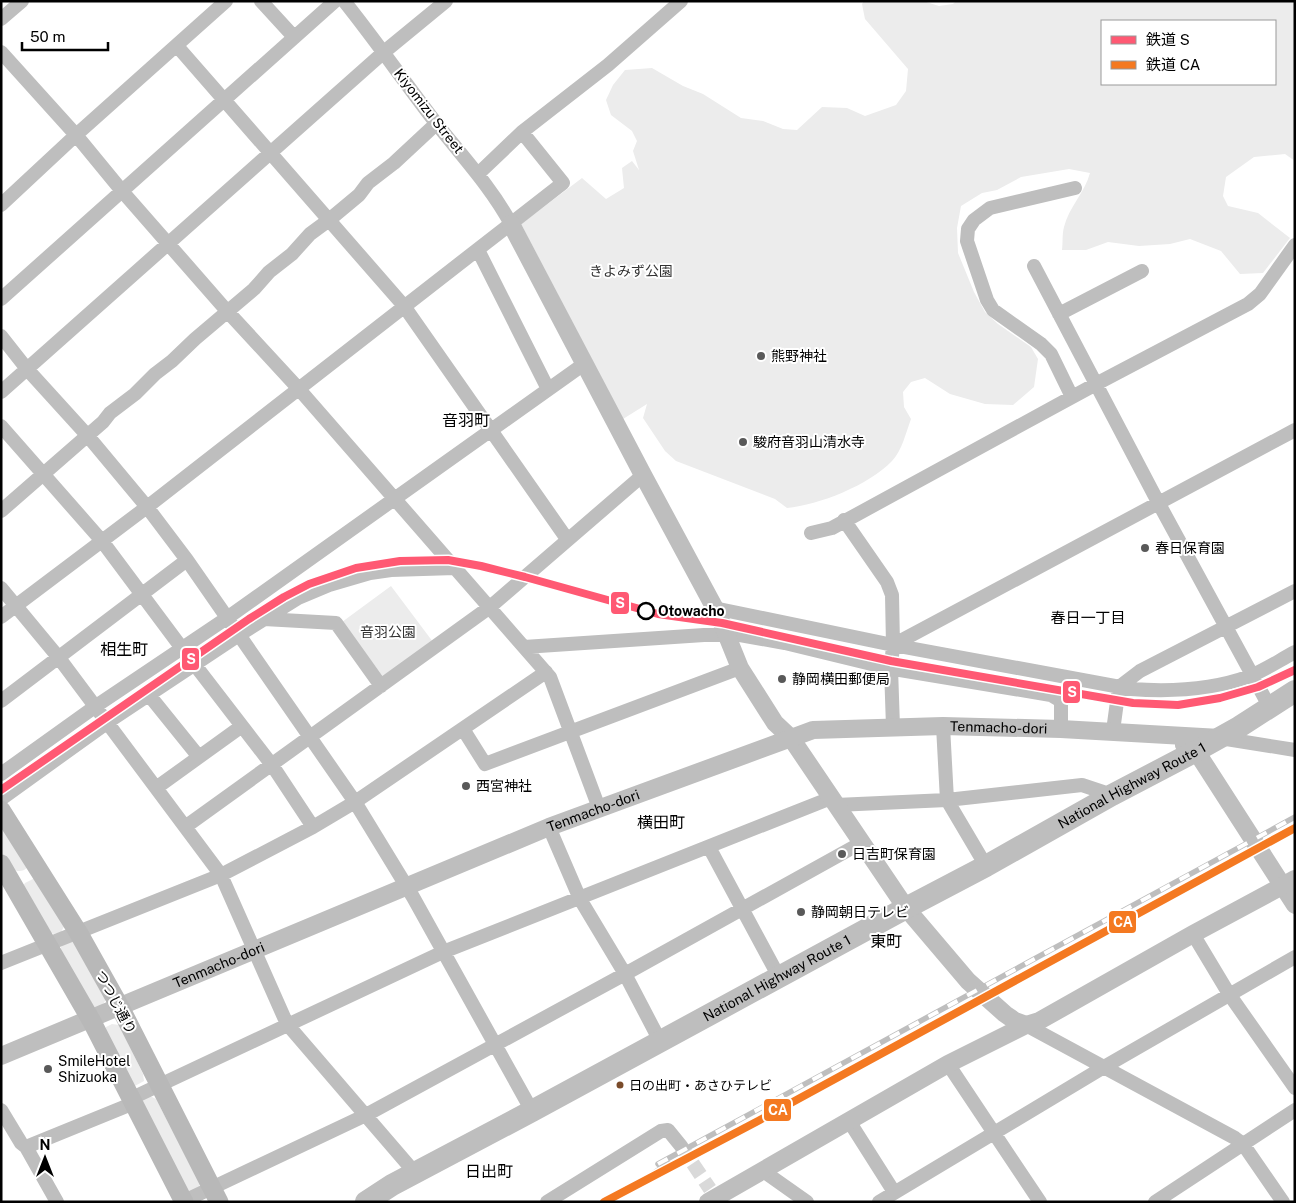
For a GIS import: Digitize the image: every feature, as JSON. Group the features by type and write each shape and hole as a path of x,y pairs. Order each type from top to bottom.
{"highway":[{"name":"National Highway Route 1","path":"366,1202 392,1185 532,1112 986,866 1112,795 1220,738 1295,691"},
{"name":"National Highway Route 1","path":"1239,727 1295,704"}],"main road":[{"name":"つつじ通り","path":"1,810 78,932 120,1007 215,1195"},
{"path":"1,864 91,1020 183,1201"}],"street":[{"path":"1,19 22,1"},
{"path":"1,205 226,1"},
{"path":"261,1 294,37"},
{"path":"1,299 334,1"},
{"name":"Kiyomizu Street","path":"344,1 478,174 512,224"},
{"path":"1,392 384,52 446,1"},
{"path":"478,174 522,132 608,65 681,1"},
{"path":"177,46 404,306 567,540"},
{"path":"1,52 550,676 599,808"},
{"path":"1,510 103,422 110,412 254,289 269,272 292,254 310,234 330,220 359,195 368,183 394,163 437,123"},
{"path":"1,617 147,507 563,183 522,132"},
{"path":"1072,397 1051,354 1041,344 993,310 987,300 967,241 968,229 974,220 990,208 1075,188"},
{"path":"512,224 714,608 740,668 775,724 791,738 906,908 968,982 1015,1022 1026,1025 1235,1138 1243,1144 1283,1202"},
{"path":"811,532 832,528 1096,384 1248,304 1260,294 1295,245"},
{"path":"478,250 548,389"},
{"path":"1034,266 1158,502 1269,706"},
{"path":"1059,314 1142,271"},
{"path":"1,336 27,369 87,435 147,507 187,560 355,802 407,886 532,1112"},
{"path":"1,774 96,706 227,618 584,364"},
{"path":"1,426 102,541 182,647"},
{"path":"893,645 1295,430"},
{"path":"185,827 490,607 643,475"},
{"path":"844,520 892,595 893,645 891,668 893,728"},
{"path":"1,701 187,560"},
{"path":"1,799 108,722 298,598 330,585 370,573 391,570 455,568"},
{"path":"1,588 96,706 221,875 287,1024 416,1174"},
{"path":"1119,686 1140,671 1295,591"},
{"path":"714,608 893,645 1153,691 1194,689 1221,685 1252,675 1295,652"},
{"path":"264,619 336,622 381,686"},
{"path":"524,647 704,635 740,635 785,643 891,668 1052,695 1061,701 1061,729"},
{"path":"195,665 272,765 313,827"},
{"path":"463,729 485,764 740,668"},
{"path":"1,963 221,875 313,827 355,802 546,672"},
{"path":"1119,686 1119,732 1146,734 1175,742 1196,751 1288,883 1295,906"},
{"path":"149,695 199,758"},
{"path":"156,788 242,726"},
{"path":"943,726 947,800 986,866"},
{"name":"Tenmacho-dori","path":"1,1056 91,1020 549,826 813,730 943,726 1061,729 1220,738"},
{"path":"1220,738 1288,749 1295,742"},
{"path":"26,1147 133,1100 159,1085 443,952 709,847 833,802 947,800 1082,785 1112,795"},
{"path":"549,826 580,899 625,974 660,1041"},
{"path":"183,1201 215,1195 495,1045 861,843"},
{"path":"709,847 779,977"},
{"path":"712,1198 763,1171 948,1064 1026,1025 1039,1021 1288,883"},
{"path":"1193,934 1230,994 1295,1088"},
{"path":"879,1202 1295,957"},
{"path":"948,1064 1040,1202"},
{"path":"1,1110 5,1124 26,1147 57,1202"},
{"path":"1156,1202 1295,1110"},
{"path":"849,1121 894,1192"},
{"path":"547,1202 662,1130 668,1130 681,1146"},
{"path":"763,1171 806,1202"}],"green space":[{"name":"きよみず公園","path":"864,1 923,1 939,6 953,4 956,1 1295,1 1295,161 1285,154 1254,157 1226,177 1223,196 1228,206 1258,213 1290,238 1263,273 1240,274 1221,251 1190,239 1170,244 1139,246 1108,242 1086,250 1062,250 1063,230 1066,220 1085,187 1090,173 1069,169 1021,177 997,190 982,193 961,206 957,228 958,253 974,292 985,312 998,324 1031,347 1038,359 1034,387 1013,405 985,404 950,394 925,378 911,382 903,392 904,407 911,419 901,447 892,461 882,470 857,486 814,503 787,508 775,499 676,461 665,451 643,418 647,404 623,419 521,224 582,178 606,199 624,188 622,168 632,161 639,170 633,151 637,141 632,131 611,115 606,100 613,85 625,70 652,68 683,86 703,94 741,118 763,121 783,129 797,130 822,107 847,108 865,116 896,105 906,91 908,69 865,19 862,4"},
{"name":"音羽公園","path":"391,586 433,642 384,678 342,622"},
{"path":"1,826 28,867 23,870 19,871 11,868 2,855"},
{"path":"36,879 65,925 61,932 54,934 49,932 23,886"},
{"path":"65,942 74,942 106,997 105,1002 101,1006 94,1007 60,950"},
{"path":"112,1024 119,1025 143,1074 144,1081 133,1087 105,1031 106,1027"},
{"path":"150,1096 156,1099 200,1184 199,1187 191,1191 187,1191 142,1106 143,1099"}],"tunnel":[{"path":"681,1146 710,1189"}],"railway":[{"path":"658,1164 1295,817"},
{"path":"650,1176 668,1163"}],"rail line":[{"name":"S","path":"1,790 249,619 284,597 309,584 356,568 400,561 448,560 481,566 658,614 722,623 891,661 1133,703 1178,705 1220,698 1258,687 1295,670"},
{"name":"CA","path":"604,1202 758,1121 1295,828"}],"place":[{"name":"熊野神社","path":"761,356"},
{"name":"駿府音羽山清水寺","path":"743,442"},
{"name":"春日保育園","path":"1145,548"},
{"name":"Otowacho","path":"646,611"},
{"name":"静岡横田郵便局","path":"782,679"},
{"name":"西宮神社","path":"466,786"},
{"name":"日吉町保育園","path":"842,854"},
{"name":"静岡朝日テレビ","path":"801,912"},
{"name":"SmileHotel Shizuoka","path":"48,1069"},
{"name":"日の出町・あさひテレビ","path":"620,1085"}],"district":[{"name":"音羽町","path":"466,420"},
{"name":"春日一丁目","path":"1088,617"},
{"name":"相生町","path":"124,649"},
{"name":"横田町","path":"661,822"},
{"name":"東町","path":"886,941"},
{"name":"日出町","path":"489,1171"}]}
